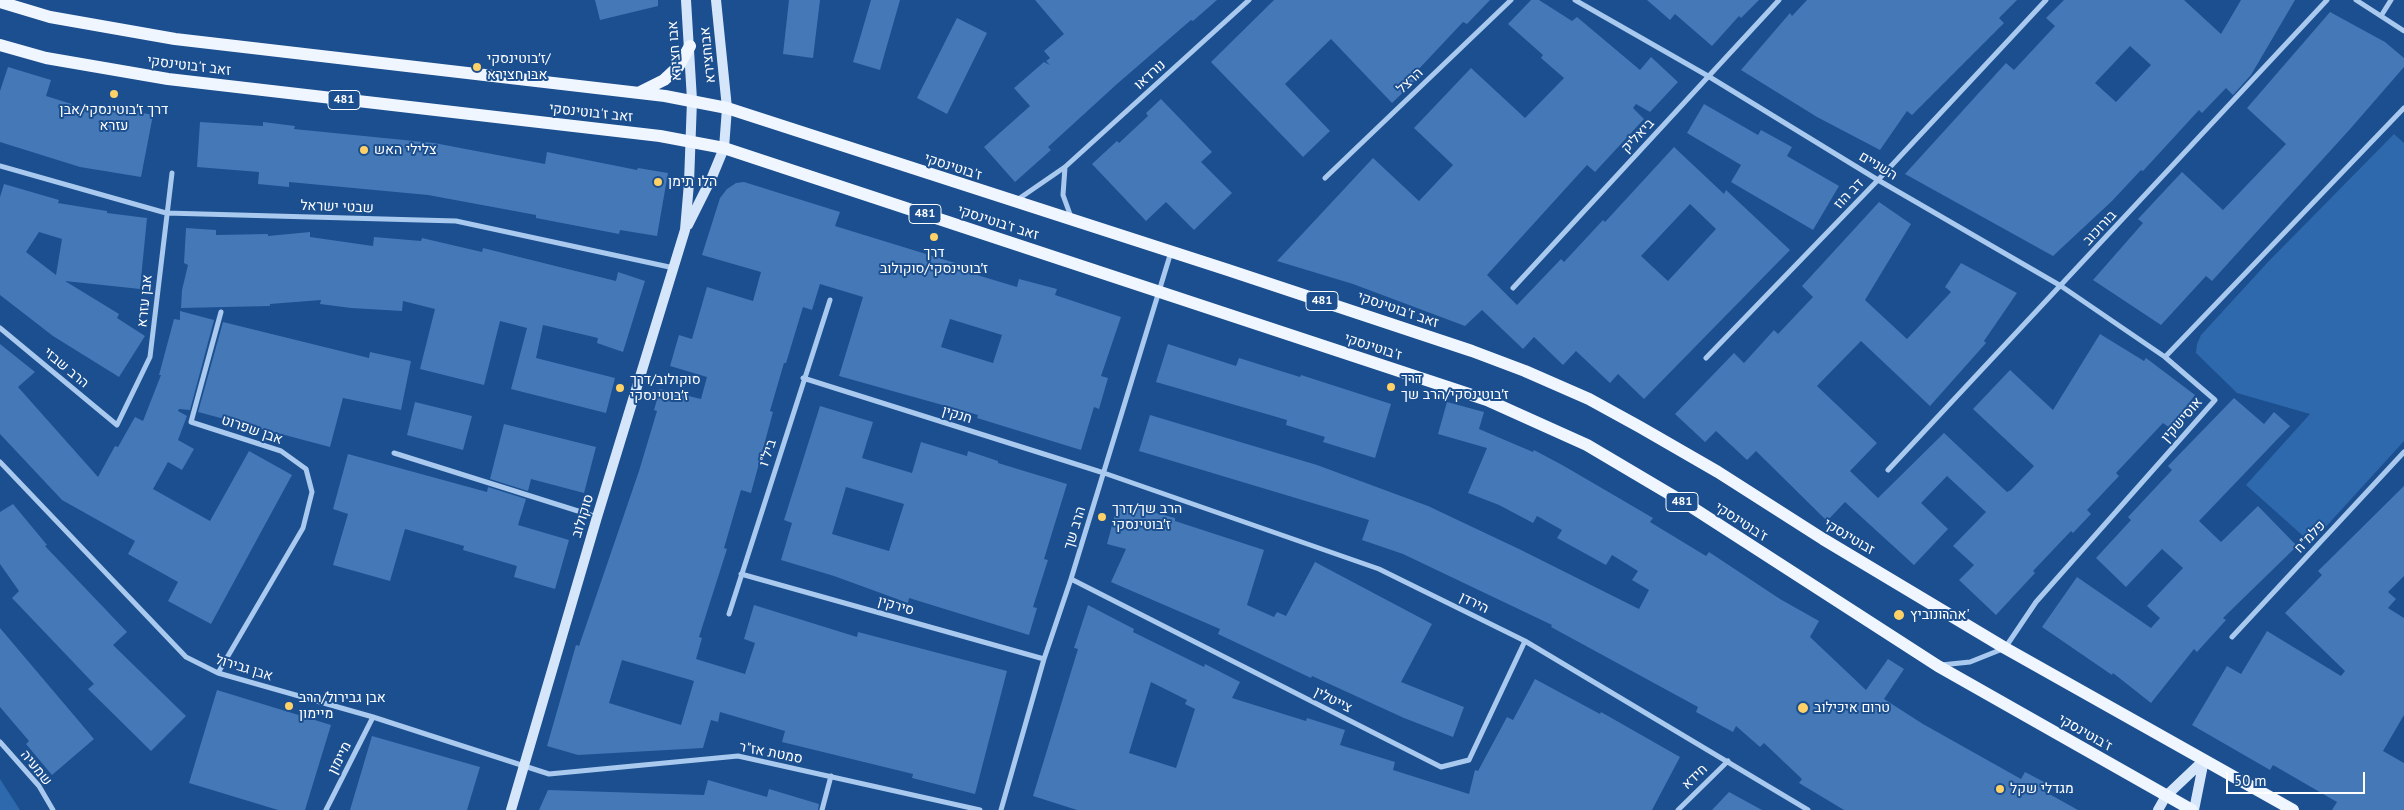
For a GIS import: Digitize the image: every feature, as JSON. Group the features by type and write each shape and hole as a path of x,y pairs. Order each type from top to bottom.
{"main road":[{"name":"זאב ז'בוטינסקי","path":"0,2 50,16 175,39 692,100 726,108"},
{"name":"זאב ז'בוטינסקי","path":"0,45 46,58 168,79 690,140 724,148 1159,293"},
{"path":"636,93 664,80 678,67 690,46"},
{"name":"ז'בוטינסקי","path":"726,108 1171,252"},
{"name":"זאב ז'בוטינסקי","path":"1171,252 1472,351"},
{"name":"ז'בוטינסקי","path":"1159,293 1487,400 1588,445 1690,506 1938,666 2166,796"},
{"name":"זבוטינסקי","path":"1472,351 1525,371 1581,396 1640,427 1718,472 1823,539 2005,648 2204,760"},
{"name":"481","path":"2204,760 2293,810"},
{"name":"481","path":"2166,796 2193,810"}],"street":[{"name":"אבו חצירא","path":"686,0 692,100"},
{"name":"אבוחצירא","path":"716,0 726,108"},
{"name":"נורדאו","path":"1014,202 1065,167 1249,0"},
{"name":"הרצל","path":"1325,178 1511,0"},
{"name":"השניים","path":"1575,0 1708,76 1878,180 2061,286 2165,357"},
{"name":"ביאליק","path":"1513,288 1779,0"},
{"name":"דב הוז","path":"1706,358 1878,180 2046,0"},
{"name":"בורוכוב","path":"1888,470 2327,0"},
{"path":"2356,0 2404,31"},
{"path":"2380,16 2391,0"},
{"name":"סוקולוב","path":"685,230 692,100"},
{"path":"724,148 726,108"},
{"path":"2165,357 2404,108"},
{"name":"סוקולוב","path":"512,810 597,517 685,230 712,177 724,148"},
{"name":"שבטי ישראל","path":"0,166 166,213 456,221 674,268"},
{"path":"1065,167 1063,195 1073,221"},
{"name":"אבן עזרא","path":"117,425 150,358 172,173"},
{"name":"הרב שך","path":"1001,810 1044,659 1071,579 1171,252"},
{"name":"ביל\"ו","path":"729,614 803,378 830,300"},
{"name":"אבן שפרוט","path":"218,673 303,528 312,492 306,469 281,450 191,422 220,312"},
{"name":"הרב שבזי","path":"0,328 117,425"},
{"name":"אוסישקין","path":"2005,648 2036,602 2215,400 2165,357"},
{"name":"חנקין","path":"803,378 1104,473"},
{"name":"פלמ\"ח","path":"2232,637 2404,452"},
{"path":"394,454 597,517"},
{"name":"אבן גבירול","path":"0,462 186,657 218,673 373,717 526,765"},
{"name":"הירדן","path":"1104,473 1379,570 1525,641 1808,810"},
{"name":"סירקין","path":"741,574 1044,659"},
{"name":"צייטלין","path":"1071,579 1441,767 1469,760 1525,641"},
{"path":"1938,666 1970,662 2005,648"},
{"name":"מיימון","path":"326,810 373,717"},
{"name":"שמעיה","path":"0,742 39,786 53,810"},
{"name":"סמטת אז\"ר","path":"526,765 549,774 738,756 980,810"},
{"path":"2158,810 2166,796 2204,760"},
{"path":"2193,810 2204,760"},
{"name":"חידא","path":"1678,810 1728,761"},
{"path":"822,810 831,776"}],"shaded area":[{"path":"2394,134 2404,143 2404,441 2311,543 2246,485 2310,414 2237,393 2196,353 2197,344 2201,335 2267,263"},
{"path":"0,779 20,810 0,810"}],"building":[{"path":"595,0 658,0 658,6 600,20"},
{"path":"789,0 820,0 813,58 783,54"},
{"path":"871,0 900,0 880,70 853,62"},
{"path":"1035,0 1217,0 1117,84 1048,147 1051,150 1015,182 984,147 1030,106 1014,88 1044,62 1050,65 1046,61 1050,58 1044,51 1064,34"},
{"path":"1274,0 1490,0 1467,24 1463,22 1416,72 1420,76 1392,103 1331,39 1285,84 1330,131 1303,157 1211,62"},
{"path":"1531,0 1539,0 1572,21 1577,17 1640,70 1651,57 1678,82 1650,112 1636,104 1633,108 1644,119 1595,172 1587,165 1487,275 1517,305 1561,259 1564,262 1603,220 1605,222 1674,147 1724,194 1726,190 1790,250 1644,399 1618,374 1610,383 1576,351 1563,365 1534,337 1523,349 1482,310 1465,326 1353,284 1277,261 1373,158 1419,201 1453,165 1414,128 1471,68 1525,118 1564,78 1541,58 1543,55 1508,24","holes":["1690,204 1716,229 1668,281 1641,256"]},
{"path":"1647,0 1759,0 1741,18 1739,16 1712,46 1675,14 1670,20"},
{"path":"1807,0 2017,0 1999,18 2004,23 1912,115 1907,111 1880,150 1817,117 1741,70 1790,13 1792,16"},
{"path":"2064,0 2184,0 2221,34 2241,0 2295,0 2251,75 2233,95 2226,88 2202,113 2199,110 2143,171 2141,170 2112,201 2053,256 1905,174 2006,63 2014,70 2055,26 2046,18","holes":["2130,46 2151,65 2116,102 2095,83"]},
{"path":"2330,12 2385,42 2404,58 2404,67 2351,128 2212,281 2206,276 2161,325 2093,280 2143,223 2138,219 2182,172 2223,210 2286,144 2247,108"},
{"path":"957,18 987,33 947,114 917,98"},
{"path":"8,67 51,80 46,96 107,115 109,106 153,115 141,177 80,167 0,142 0,91"},
{"path":"1161,99 1212,152 1201,162 1232,193 1194,230 1166,202 1146,221 1092,164 1117,141 1119,143 1148,116 1146,113"},
{"path":"1704,104 1758,135 1761,130 1792,147 1787,156 1839,186 1813,230 1731,182 1741,165 1687,133"},
{"path":"200,122 263,126 263,122 295,126 294,129 434,143 545,164 547,152 637,170 638,168 668,173 657,236 620,230 619,234 536,218 536,215 428,195 289,182 289,187 258,184 259,172 197,167"},
{"path":"744,182 840,212 835,226 965,266 964,271 1017,287 1019,279 1057,289 1055,295 1121,317 1101,376 1108,378 1099,409 1094,407 1081,450 977,418 978,415 839,376 863,297 820,284 812,310 803,307 786,363 784,363 770,411 773,412 751,493 741,490 724,548 727,549 699,637 702,638 696,659 745,674 755,643 744,639 754,605 857,637 858,632 1007,671 975,794 912,778 913,774 782,742 785,731 720,712 718,722 711,720 703,748 578,755 547,746 576,645 579,646 639,471 657,411 654,410 660,389 701,399 707,377 670,366 679,335 692,339 707,287 753,301 761,272 702,255 720,198 727,189 736,183","holes":["950,319 1002,335 993,363 941,347","622,660 694,681 681,725 609,703"]},
{"path":"4,184 59,200 58,203 107,211 107,213 147,218 140,289 65,281 119,314 117,318 145,336 119,377 53,336 0,295 0,197","holes":["39,232 62,239 56,275 26,252"]},
{"path":"1879,202 1911,224 1865,300 1907,339 1951,292 1945,287 1961,263 2017,293 1984,341 1986,343 1930,406 1861,341 1817,386 1877,443 1850,471 1878,498 1944,433 2007,492 2011,490 2034,466 1973,409 2010,370 2053,410 2100,334 2144,361 2146,358 2195,395 2170,428 2163,423 2116,473 2119,476 2087,510 2091,514 2073,533 2071,531 2033,571 2035,573 1996,615 1959,580 1974,565 1953,546 1986,512 1947,476 1921,503 1948,529 1914,565 1845,502 1827,521 1756,451 1747,460 1716,431 1705,442 1675,414 1734,353 1744,363 1774,330 1778,334 1813,297 1802,286"},
{"path":"186,228 216,230 216,235 268,234 268,236 310,232 310,237 373,246 374,237 421,241 422,238 482,252 483,248 616,281 618,272 645,281 623,352 597,343 598,338 543,325 536,358 615,378 606,413 511,389 527,328 500,321 484,385 420,369 435,309 403,301 402,311 351,308 320,304 321,300 270,304 270,306 181,308 182,290 188,265 184,263"},
{"path":"180,311 214,320 190,410 179,409 178,411 187,416 178,440 194,449 182,470 168,462 153,489 210,521 249,451 292,475 211,624 168,601 178,582 128,554 135,541 62,500 0,434 0,344 35,372 18,387 98,477 115,446 118,447 135,417 143,421 161,375 159,375 174,319 180,320"},
{"path":"223,322 369,358 370,352 411,361 401,410 343,398 330,447 198,412"},
{"path":"1168,344 1236,366 1239,358 1300,377 1301,375 1391,404 1375,458 1323,442 1325,437 1286,425 1287,420 1156,382"},
{"path":"2234,398 2264,424 2274,412 2290,426 2199,521 2221,542 2258,506 2297,546 2223,618 2226,620 2197,652 2194,649 2151,703 2113,673 2112,675 2042,627 2077,577 2151,628 2160,618 2147,606 2183,568 2162,549 2126,587 2096,558 2131,520 2128,517 2172,470 2168,466"},
{"path":"415,402 472,416 463,450 407,435"},
{"path":"1447,402 1484,412 1479,429 1533,452 1534,450 1564,466 1653,518 1650,522 1706,556 1709,552 1780,599 1819,621 1810,637 1866,690 1888,659 1904,669 1884,699 1923,724 2021,779 2025,772 2046,783 2042,790 2078,810 1844,810 1799,783 1802,779 1764,743 1760,747 1736,726 1733,732 1696,712 1698,707 1551,627 1552,625 1403,554 1362,540 1369,520 1139,451 1150,415 1317,465 1428,506 1639,609 1649,590 1632,580 1638,571 1612,555 1606,565 1557,538 1562,530 1537,516 1533,523 1499,505 1468,493 1487,448 1438,434"},
{"path":"820,406 873,422 862,458 912,473 921,442 967,456 968,451 998,461 998,463 1067,484 1044,559 1048,560 1033,607 1037,608 1029,635 909,598 908,603 834,576 781,560 792,523 784,520","holes":["846,487 904,504 889,551 832,534"]},
{"path":"504,424 596,447 584,493 531,479 528,491 490,479"},
{"path":"348,454 487,492 488,487 526,499 518,525 569,540 555,589 514,577 517,566 463,550 464,546 405,529 390,581 333,565 348,514 333,509"},
{"path":"2404,486 2404,576 2388,592 2396,599 2388,608 2404,618 2404,715 2383,751 2404,763 2404,810 2332,810 2337,802 2273,765 2270,770 2192,725 2227,666 2241,674 2267,631 2341,676 2345,671 2285,613 2322,575 2318,571"},
{"path":"1118,503 1175,518 1175,521 1264,550 1247,605 1274,617 1277,612 1286,616 1315,562 1432,624 1401,682 1464,707 1453,737 1404,718 1312,676 1311,678 1218,634 1220,629 1111,582 1126,549 1107,544"},
{"path":"13,504 47,545 45,546 127,632 113,645 186,716 151,751 88,689 94,684 12,598 19,591 0,564 0,512"},
{"path":"1088,605 1134,629 1133,632 1204,667 1205,664 1240,682 1232,698 1306,721 1307,718 1345,730 1340,745 1395,762 1393,770 1469,794 1475,770 1478,771 1507,717 1513,720 1535,679 1600,714 1601,712 1680,757 1652,810 1077,810 1033,796 1078,649 1074,648","holes":["1151,682 1187,700 1185,704 1195,709 1176,768 1129,753"]},
{"path":"0,628 94,739 52,775 26,744 29,741 0,707"},
{"path":"217,690 331,725 305,810 278,810 189,783"},
{"path":"372,736 480,767 467,810 350,810"},
{"path":"708,780 767,797 769,789 819,804 818,810 539,810 548,790 704,795"},
{"path":"1729,792 1762,810 1712,810"}],"place":[{"name":"ז׳בוטינסקי/ אבו חצירא","path":"477,67"},
{"name":"דרך ז׳בוטינסקי/אבן עזרא","path":"114,94"},
{"name":"צלילי האש","path":"364,150"},
{"name":"הלו תימן","path":"658,182"},
{"name":"דרך ז׳בוטינסקי/סוקולוב","path":"934,237"},
{"name":"דרך ז׳בוטינסקי/הרב שך","path":"1391,387"},
{"name":"סוקולוב/דרך ז׳בוטינסקי","path":"620,388"},
{"name":"הרב שך/דרך ז׳בוטינסקי","path":"1102,517"},
{"name":"אהרונוביץ'","path":"1899,615"},
{"name":"אבן גבירול/הרב מיימון","path":"289,706"},
{"name":"טרום איכילוב","path":"1803,708"},
{"name":"מגדלי שקל","path":"2000,789"}]}
